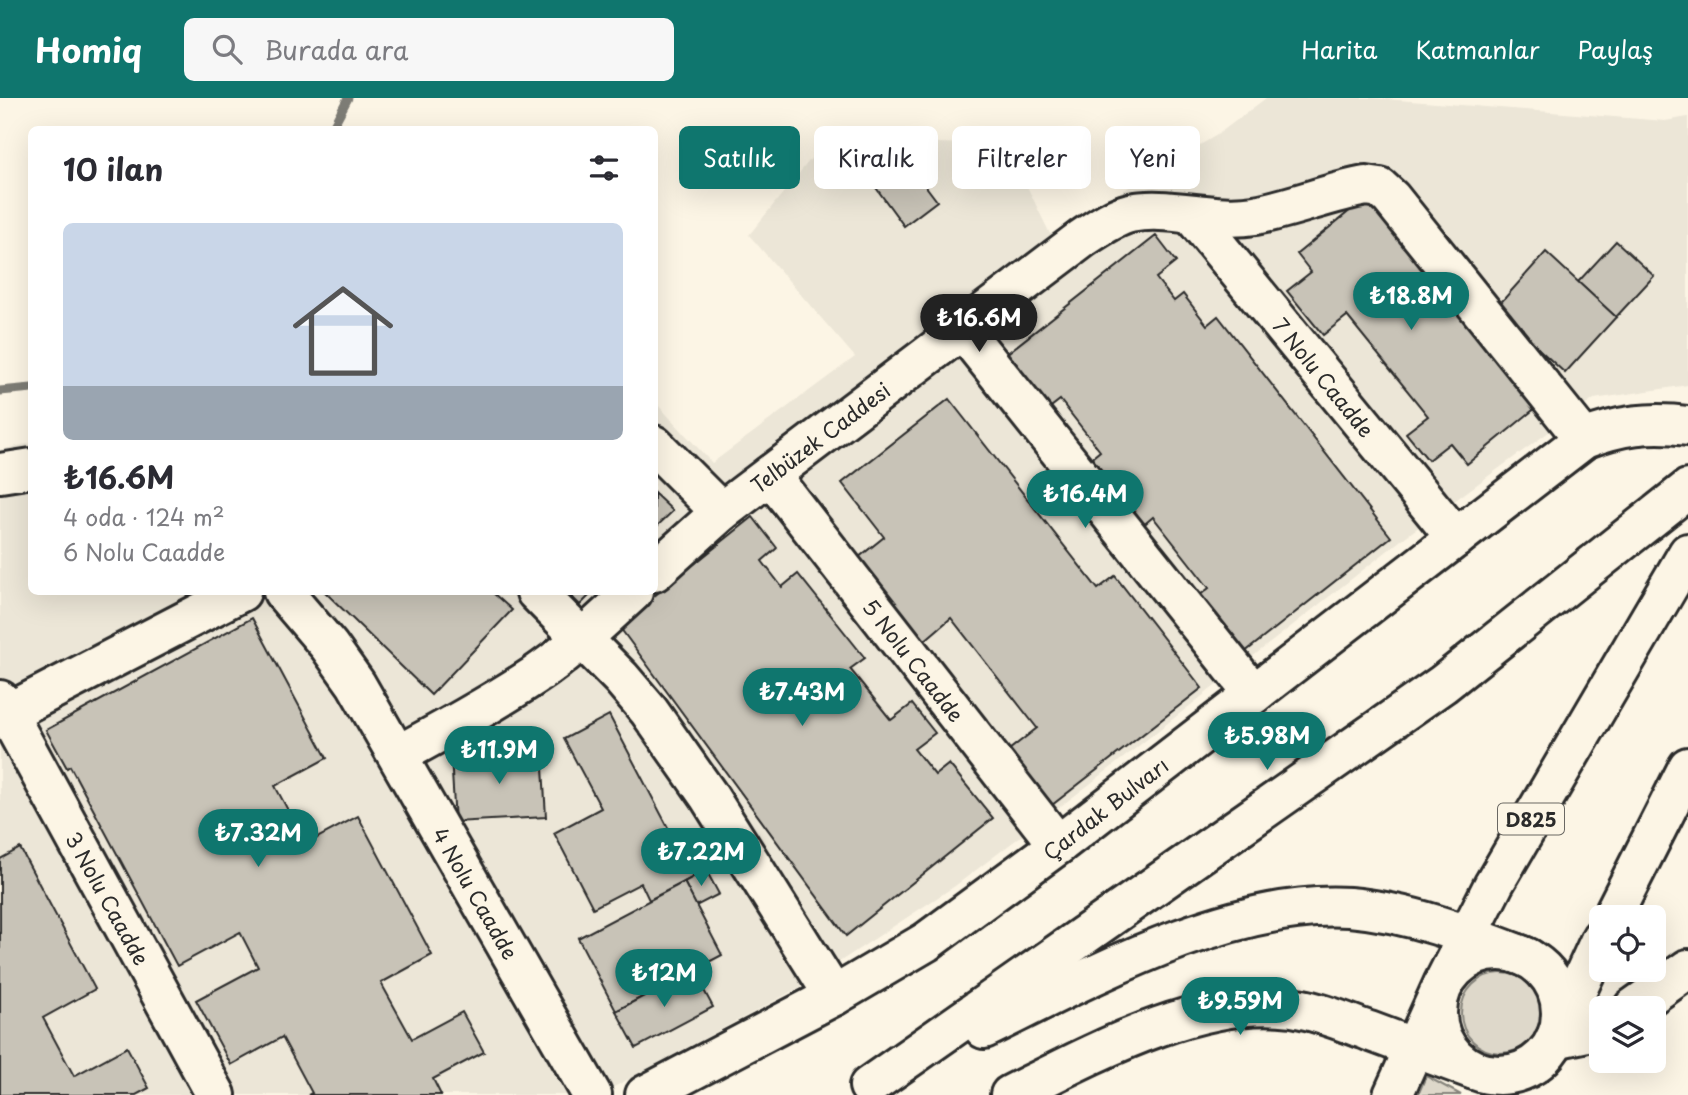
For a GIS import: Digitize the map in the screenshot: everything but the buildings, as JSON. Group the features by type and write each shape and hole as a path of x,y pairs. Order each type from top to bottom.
{"main road":[{"name":"Telbüzek Caddesi","path":"658,568 721,512 962,329 1083,238 1108,222 1129,213 1148,211 1230,218 1256,214 1353,188 1381,188 1584,439"},
{"name":"7 Nolu Caadde","path":"1192,215 1456,538"},
{"path":"962,329 1254,694"},
{"name":"Çardak Bulvarı","path":"645,1095 834,996 926,942 1058,845 1584,439 1608,429 1635,424 1661,422 1688,426"},
{"path":"658,449 721,512"},
{"path":"0,473 28,469"},
{"name":"5 Nolu Caadde","path":"770,475 1058,845"},
{"path":"860,1091 1443,684 1688,489"},
{"name":"D825","path":"1393,1095 1443,984 1494,884 1688,553"},
{"path":"2,710 235,595"},
{"name":"4 Nolu Caadde","path":"286,595 329,646 356,684 592,1095"},
{"path":"539,595 649,711 708,795 834,996"},
{"path":"398,755 476,712 535,675 630,595"},
{"name":"3 Nolu Caadde","path":"2,710 216,1095"},
{"path":"1618,905 1688,767"},
{"path":"860,1091 1060,992 1201,931 1258,915 1305,907 1350,907 1427,922 1469,935 1528,958 1544,969 1555,986 1560,1004 1560,1024 1555,1039 1535,1063 1506,1075 1474,1070 1332,1018 1292,1007 1251,1006 1204,1012 1161,1027 1107,1049 1010,1095"},
{"path":"1474,1070 1460,1062 1441,1036 1437,1021 1438,1001 1443,984 1456,967 1472,956 1491,951 1510,951 1528,958"},
{"path":"1524,1095 1555,1039 1589,964"},
{"path":"1650,996 1688,969"},
{"path":"1555,1039 1589,1031"}],"shaded area":[{"path":"1266,98 1372,98 1665,121 1688,117 1688,385 1594,399 1405,537 1090,784 955,886 804,985 599,1095 0,1095 0,450 28,444 28,595 658,595 658,405 712,463 855,357 749,235 786,189 800,189 800,172 814,155 814,189 938,189 938,143 952,143 952,189 1028,189 1050,234 1126,189 1200,189 1200,145"},
{"path":"1501,973 1516,976 1529,985 1538,998 1541,1013 1538,1028 1529,1041 1516,1050 1501,1053 1486,1050 1473,1041 1464,1028 1461,1013 1464,998 1473,985 1486,976"},
{"path":"1426,1076 1461,1095 1418,1095"}],"waterway":[{"path":"333,126 348,98"},
{"path":"0,391 28,388"}]}
